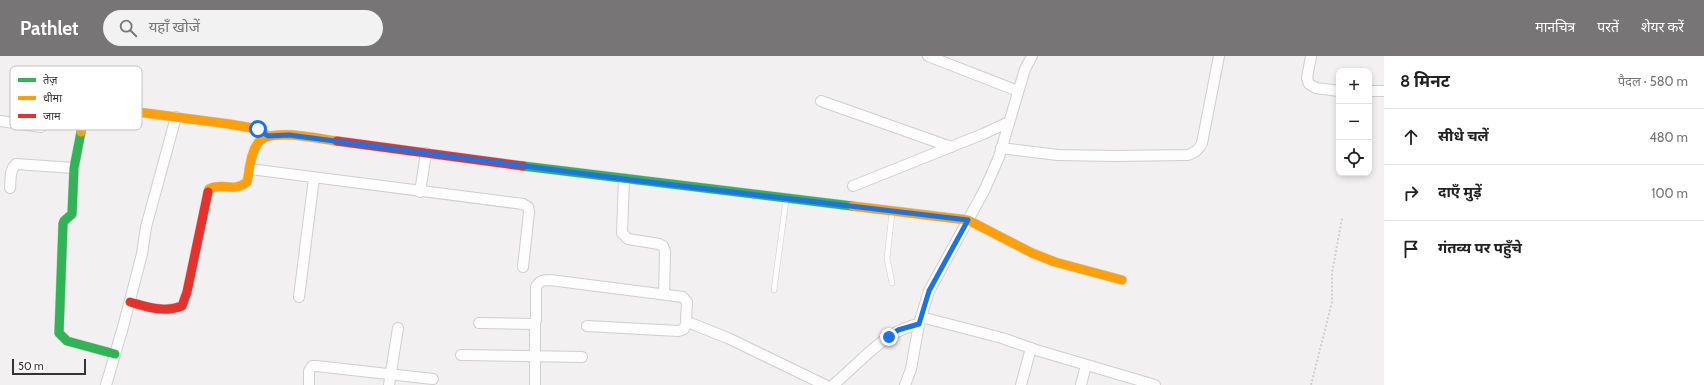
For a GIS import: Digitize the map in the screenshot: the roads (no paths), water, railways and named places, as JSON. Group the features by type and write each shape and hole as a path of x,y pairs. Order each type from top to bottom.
{"street":[{"path":"928,56 1018,91"},
{"path":"905,385 911,369 920,320 929,291 984,191 1005,135 1018,91 1032,56"},
{"path":"853,186 951,147 1005,135 1058,155 1188,155 1200,148 1219,56"},
{"path":"1311,56 1307,78 1309,84 1316,88 1336,91"},
{"path":"1372,91 1384,91"},
{"path":"821,101 951,147"},
{"path":"142,113 258,129 268,136"},
{"path":"106,385 130,302 146,227 176,117"},
{"path":"0,121 10,122"},
{"path":"80,130 74,168 72,214 64,221 62,230 59,333 66,341 115,354"},
{"path":"130,302 167,310 175,310 182,306 187,292 209,189 217,186 231,189 243,187 247,182 256,145 260,139 268,136 289,135 624,179 968,220 1019,248 1038,256 1122,280"},
{"path":"420,192 426,153"},
{"path":"10,188 11,172 16,164 74,168"},
{"path":"250,169 523,204 528,207 529,212 523,266"},
{"path":"299,297 314,178"},
{"path":"624,179 622,233 628,239 663,246 665,251 664,294"},
{"path":"534,385 536,287 542,280 664,294 683,297 687,300 685,317 687,321 684,329 678,331 587,326"},
{"path":"833,385 857,363 898,330 920,320 1002,338 1155,385"},
{"path":"687,321 730,339 825,385"},
{"path":"479,323 531,325 535,322"},
{"path":"389,385 398,328"},
{"path":"1022,385 1031,348"},
{"path":"461,355 535,355 582,357"},
{"path":"1081,385 1086,365"},
{"path":"309,385 309,371 312,366 433,379"}],"lane":[{"path":"774,290 787,198"},
{"path":"892,211 887,258 892,283"}]}
